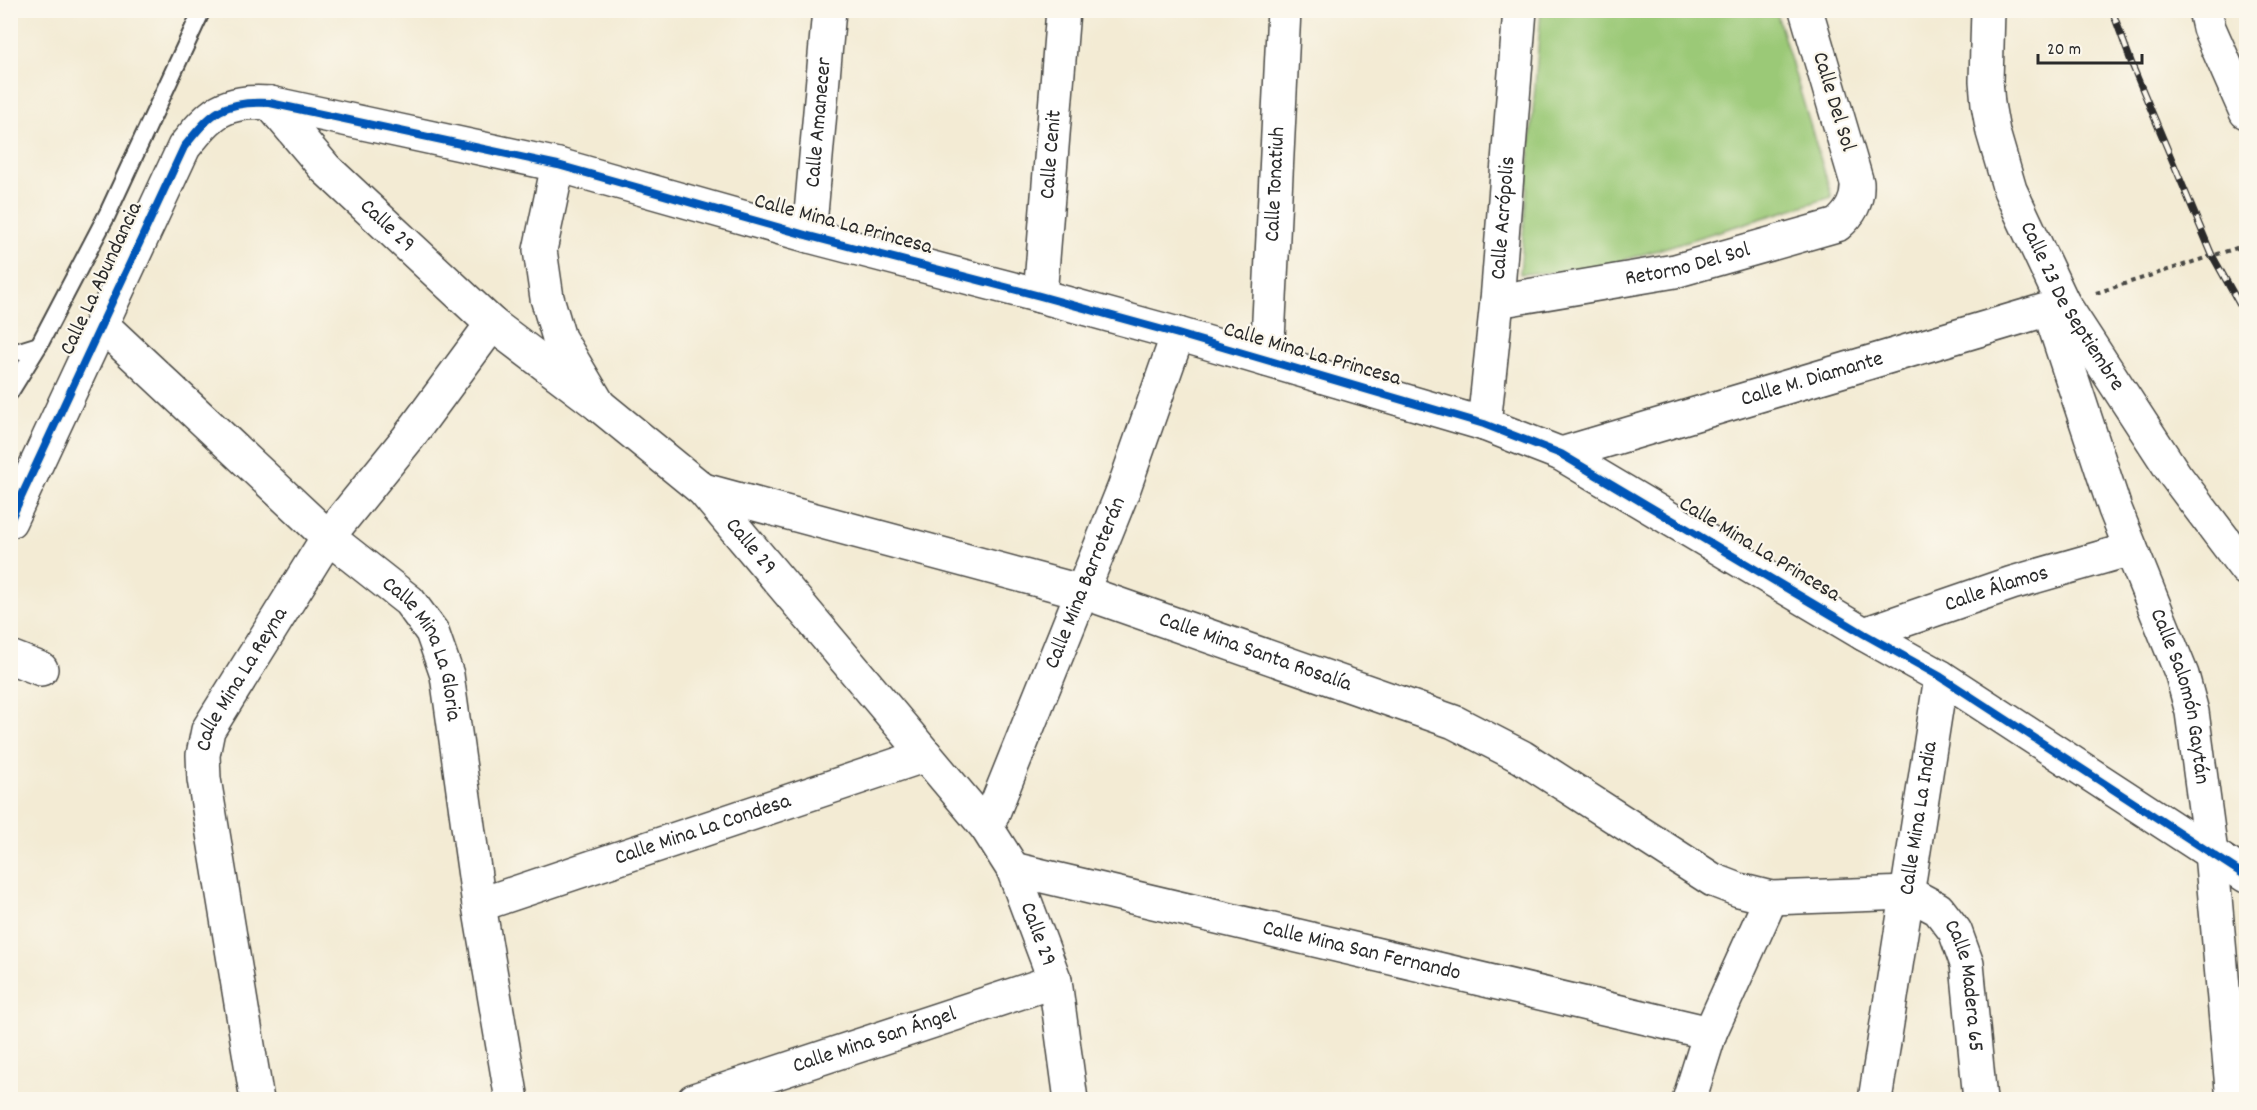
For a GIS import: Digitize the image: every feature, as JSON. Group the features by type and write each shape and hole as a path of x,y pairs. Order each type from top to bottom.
{"street":[{"name":"Calle Amanecer","path":"809,236 829,10"},
{"name":"Calle Cenit","path":"1040,296 1063,10"},
{"name":"Calle Tonatiuh","path":"1268,360 1284,10"},
{"name":"Calle Acrópolis","path":"1484,424 1497,301 1520,10"},
{"name":"Calle Del Sol","path":"1806,10 1857,183 1858,194"},
{"name":"Calle 23 De Septiembre","path":"1988,10 1986,81 1993,132 2010,190 2056,306 2175,475 2247,569"},
{"path":"2205,10 2209,28 2247,112"},
{"name":"Calle La Abundancia","path":"10,521 184,147 221,108 246,102 270,103"},
{"name":"Calle Mina La Princesa","path":"270,103 558,165 809,236 1040,296 1484,424 1561,454 1864,634 1941,677 2247,876"},
{"name":"Calle 29","path":"270,103 325,168 492,324 599,405 704,490 987,828 1013,869 1055,981 1071,1100"},
{"path":"558,165 540,250 547,298 559,338 599,405"},
{"name":"Retorno Del Sol","path":"1497,301 1675,271 1837,225 1853,207 1858,194"},
{"name":"Calle M. Diamante","path":"1561,454 2056,306"},
{"name":"Calle Salomón Gaytán","path":"2056,306 2087,430 2131,549 2182,675 2190,703 2211,853 2233,1100"},
{"name":"Calle Mina La Gloria","path":"100,324 328,537 410,601 432,632 447,675 479,905 512,1100"},
{"name":"Calle Mina La Reyna","path":"257,1100 204,779 203,755 208,730 328,537 408,438 492,324"},
{"name":"Calle Mina Barroterán","path":"987,828 1124,488 1178,334"},
{"name":"Calle Mina Santa Rosalía","path":"704,490 1083,592 1454,722 1522,757 1713,880 1739,890 1771,898"},
{"name":"Calle Álamos","path":"1864,634 2012,583 2131,549"},
{"path":"10,657 41,669"},
{"name":"Calle Mina La India","path":"1771,898 1908,893 1941,677"},
{"name":"Calle Mina La Condesa","path":"479,905 926,755"},
{"name":"Calle Mina San Fernando","path":"1013,869 1710,1033"},
{"path":"1875,1100 1908,893"},
{"name":"Calle Madera 65","path":"1908,893 1938,909 1955,931 1967,964 1980,1100"},
{"path":"1689,1100 1710,1033 1771,898"},
{"name":"Calle Mina San Ángel","path":"694,1100 1055,981"}],"lane":[{"path":"10,392 39,345 106,215 202,10"},
{"path":"10,354 39,345"}],"path":[{"path":"2056,306 2247,244"}],"green space":[{"path":"1541,11 1776,11 1832,197 1588,271 1520,274"}],"railway":[{"path":"2112,10 2133,67 2212,255 2246,316"}],"cycle path":[{"path":"10,521 184,147 203,125 220,111 241,104 270,103 558,165 809,236 1040,296 1484,424 1561,454 1864,634 1941,677 2246,876"}]}
